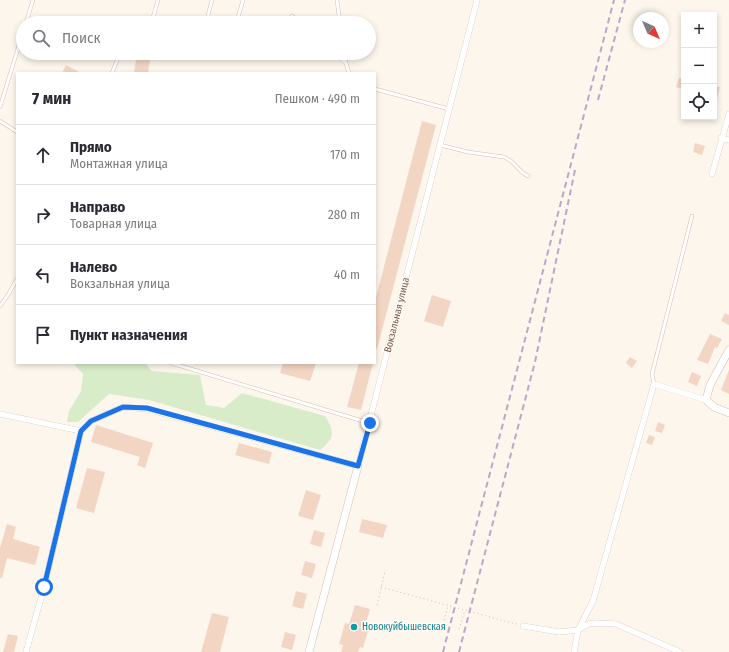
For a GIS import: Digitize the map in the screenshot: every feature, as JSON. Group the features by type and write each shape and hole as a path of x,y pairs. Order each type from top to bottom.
{"street":[{"name":"Вокзальная улица","path":"309,652 370,423 478,0"},
{"path":"712,174 729,114"},
{"path":"721,138 729,140"},
{"path":"706,400 710,385 729,350"},
{"path":"574,652 578,630 593,601 654,384 706,400 714,407 729,412"},
{"path":"26,652 44,587 81,431 91,421 123,407 147,408 358,466"},
{"path":"0,414 81,431"},
{"path":"523,626 559,632 578,630 588,624 595,623 616,624 680,652"}],"lane":[{"path":"28,16 33,0"},
{"path":"153,16 158,0"},
{"path":"208,16 212,0"},
{"path":"238,16 243,0"},
{"path":"337,0 339,16"},
{"path":"0,107 16,55"},
{"path":"112,72 117,60"},
{"path":"342,60 346,63"},
{"path":"345,60 349,72"},
{"path":"376,90 449,109"},
{"path":"0,121 16,131"},
{"path":"440,145 468,152 504,157 511,161 528,176"},
{"path":"654,384 652,374 692,216"},
{"path":"0,306 16,281"},
{"path":"174,364 370,423"}],"path":[{"path":"377,605 385,571"},
{"path":"381,587 523,626"},
{"path":"443,624 448,606"},
{"path":"459,629 465,610"}],"green space":[{"path":"74,364 146,364 152,371 200,375 206,405 224,408 242,393 325,416 331,426 332,434 329,442 320,450 149,400 109,394 78,422 67,422 69,411 81,391 83,374"}],"building":[{"path":"136,60 150,60 148,72 134,72"},
{"path":"66,65 79,72 62,72"},
{"path":"679,78 681,78 681,88 676,87"},
{"path":"717,86 720,87 717,100"},
{"path":"422,121 436,125 377,349 376,297"},
{"path":"695,143 705,146 702,155 693,152"},
{"path":"432,295 451,301 443,327 424,321"},
{"path":"725,313 729,315 729,325 721,321"},
{"path":"710,334 722,339 717,348 715,347 708,364 697,360"},
{"path":"630,357 637,361 632,368 626,363"},
{"path":"283,364 316,364 310,381 280,373"},
{"path":"359,364 373,364 361,410 347,407"},
{"path":"729,370 729,394 721,390"},
{"path":"692,372 701,376 697,386 688,382"},
{"path":"658,422 665,425 662,433 655,431"},
{"path":"96,425 153,443 145,468 137,465 140,457 91,442"},
{"path":"649,435 655,437 652,445 646,443"},
{"path":"239,443 272,452 269,464 235,455"},
{"path":"87,468 105,472 94,513 76,508"},
{"path":"306,490 321,495 313,520 298,516"},
{"path":"362,519 387,525 383,538 359,532"},
{"path":"7,524 16,527 13,539 40,547 35,565 7,558 2,578 0,578 0,548"},
{"path":"314,530 325,533 321,547 310,544"},
{"path":"305,561 316,564 312,578 301,575"},
{"path":"296,591 307,594 303,609 292,606"},
{"name":"Новокуйбышевская","path":"355,605 370,609 364,630 368,631 363,648 360,647 358,652 341,652 343,645 339,644 345,623 349,624"},
{"path":"212,613 229,617 220,652 201,652"},
{"path":"285,632 296,635 292,650 281,647"},
{"path":"8,634 18,636 14,652 3,652"}],"railway":[{"path":"443,652 614,0"},
{"path":"598,100 625,0"},
{"path":"459,652 535,362 575,170"}],"place":[{"name":"Новокуйбышевская","path":"354,627"}],"route":[{"path":"44,587 81,431 91,421 123,407 147,408 358,466 370,423"}]}
